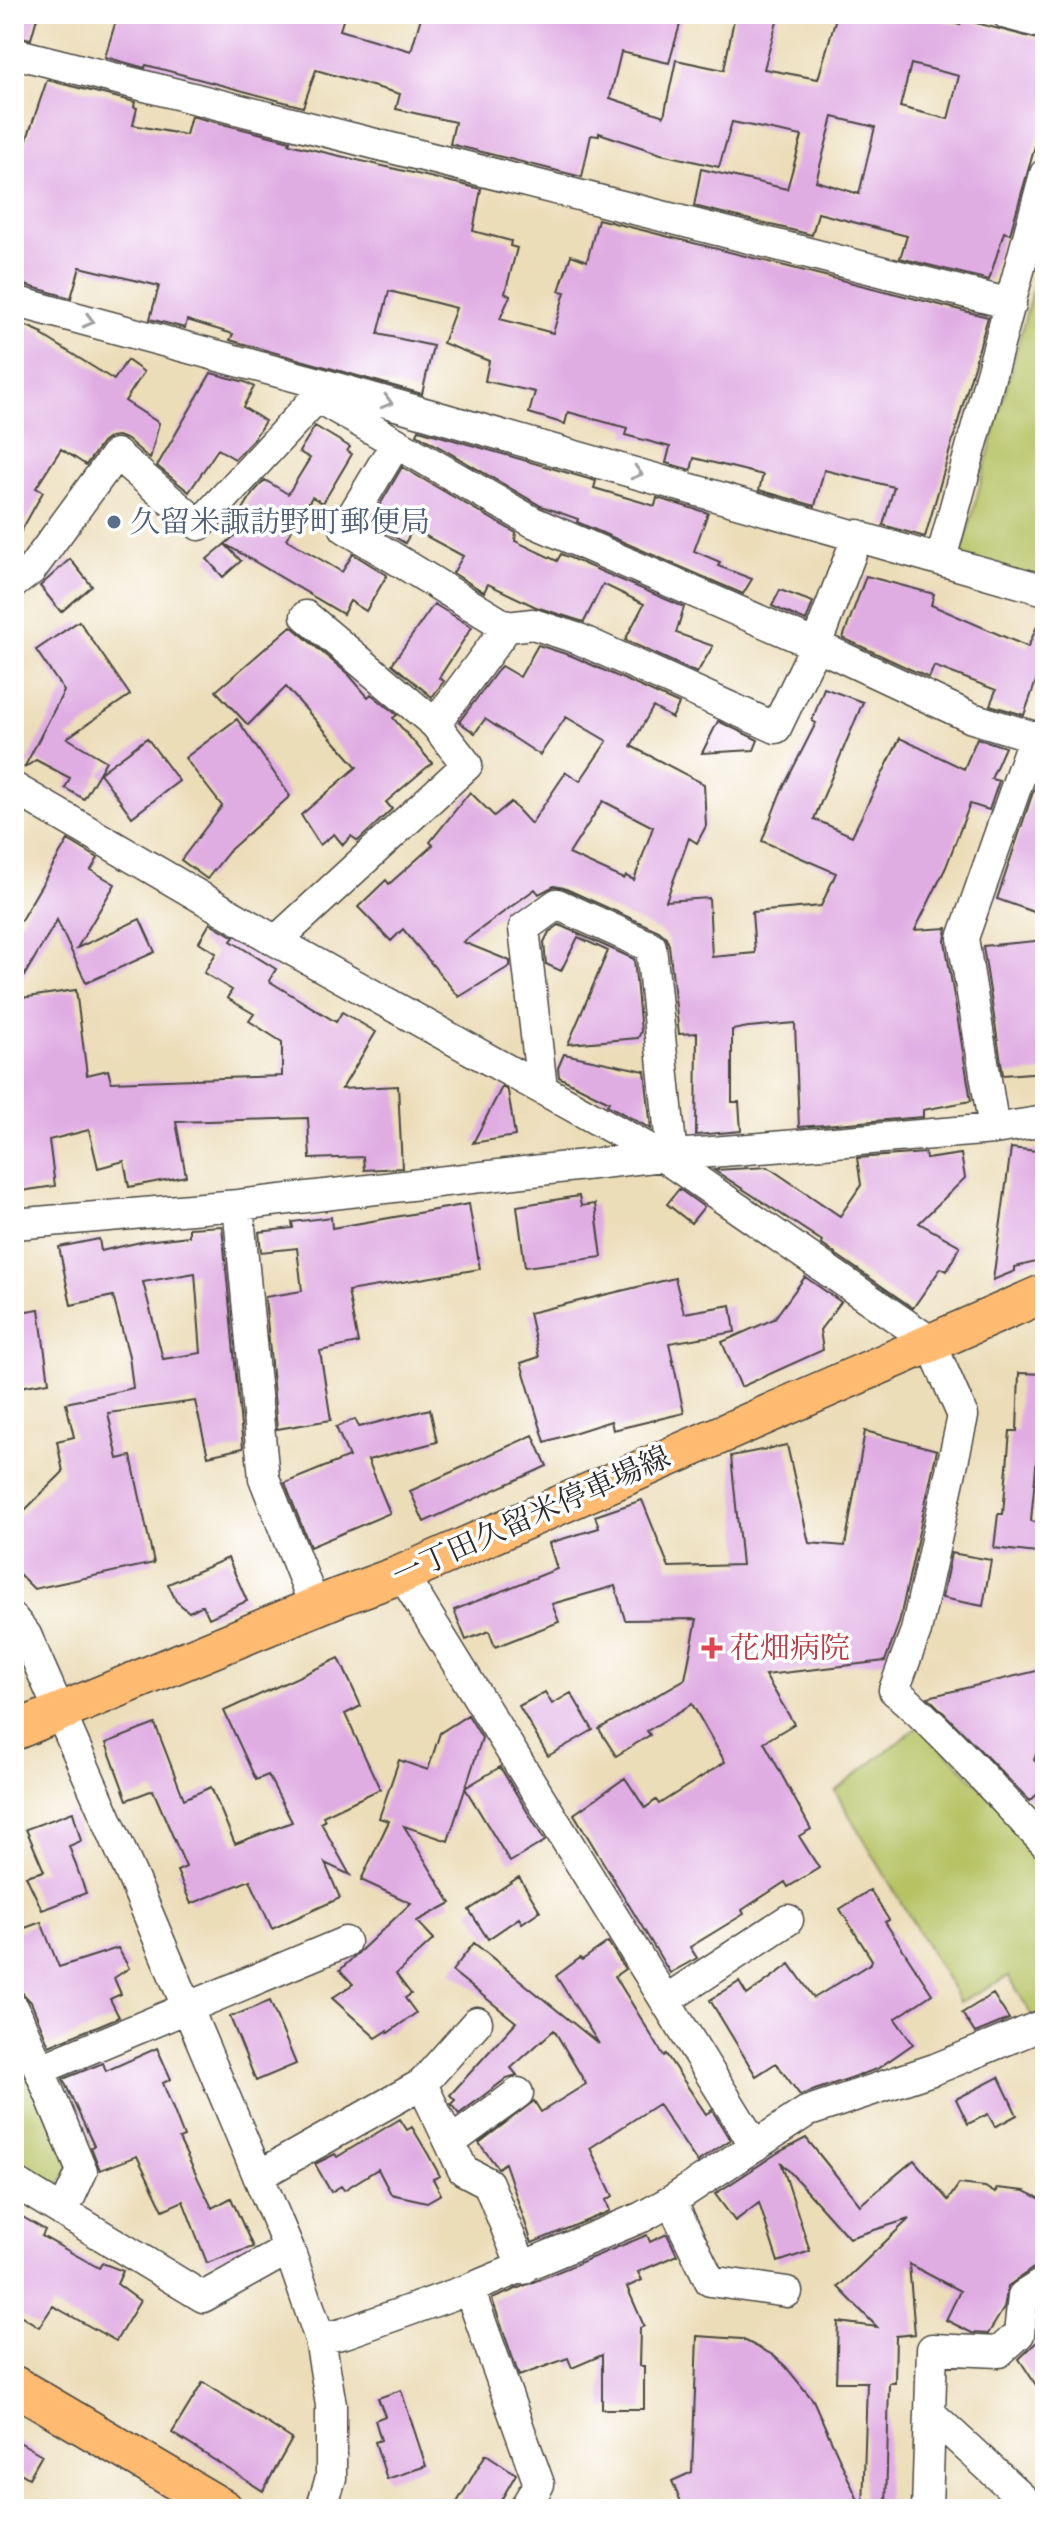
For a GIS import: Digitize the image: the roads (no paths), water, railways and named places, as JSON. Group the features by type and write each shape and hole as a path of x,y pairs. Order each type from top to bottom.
{"main road":[{"name":"一丁田久留米停車場線","path":"14,1731 402,1574 1045,1293"},
{"path":"14,2385 224,2509"}],"street":[{"path":"1007,14 1045,24"},
{"path":"14,53 1011,304"},
{"path":"941,559 1045,174"},
{"path":"14,301 314,389 858,535 1045,590"},
{"path":"314,389 396,443 533,522 816,645 972,718 1039,738 963,938 994,1129"},
{"path":"14,583 31,570 116,454 199,525 314,389"},
{"path":"396,443 345,528 507,627 533,624 579,639 776,728 816,645 858,535"},
{"path":"276,941 467,765 435,724 306,616"},
{"path":"435,724 507,627"},
{"path":"14,788 276,941 667,1156 930,1341 963,1416 916,1631 894,1690 927,1718 1045,1843"},
{"path":"542,1089 524,928 557,904 651,947 667,1156"},
{"path":"14,1224 238,1205 667,1156 994,1129 1045,1121"},
{"path":"238,1205 264,1478 315,1607"},
{"path":"402,1574 755,2146"},
{"path":"14,1620 26,1635 289,2249 320,2339 331,2405 331,2478 321,2509"},
{"path":"666,2000 788,1920"},
{"path":"41,2069 345,1942"},
{"path":"14,2009 82,2171 63,2212"},
{"path":"258,2176 422,2084 477,2022"},
{"path":"320,2339 345,2333 523,2269 642,2217 671,2201 806,2112 935,2069 1045,2024"},
{"path":"422,2084 463,2170 488,2183 523,2269"},
{"path":"451,2142 518,2093"},
{"path":"14,2182 203,2297 289,2249"},
{"path":"671,2201 710,2281 787,2292"},
{"path":"927,2509 932,2349 999,2352 1019,2334 1023,2296 1045,2282"},
{"path":"469,2289 539,2484 524,2509"},
{"path":"930,2413 1034,2509"}],"place":[{"name":"久留米諏訪野町郵便局","path":"114,522"},
{"name":"花畑病院","path":"712,1648"}]}
